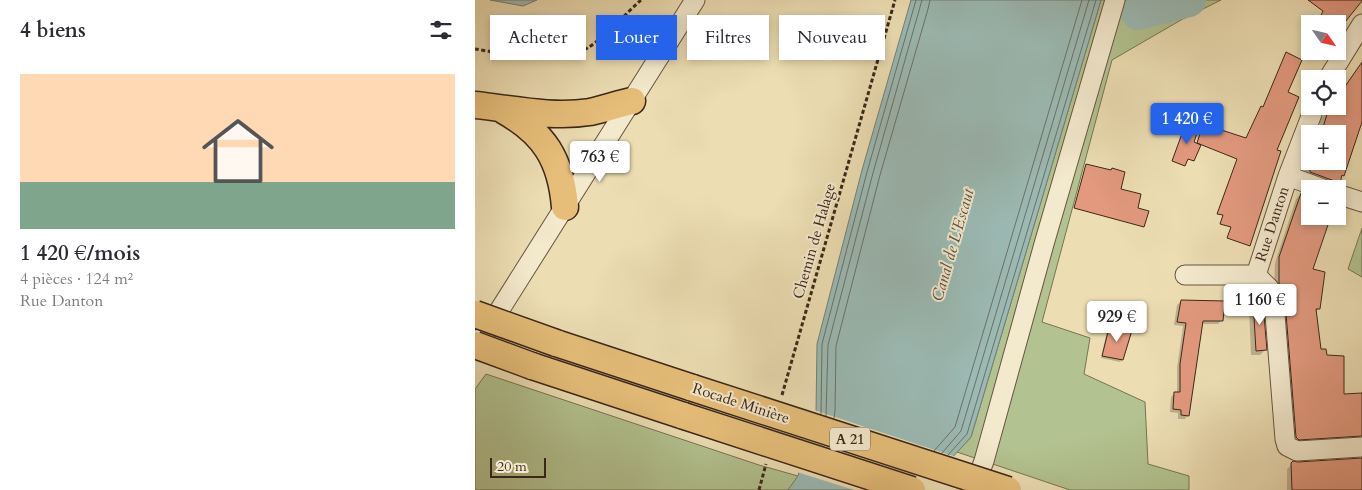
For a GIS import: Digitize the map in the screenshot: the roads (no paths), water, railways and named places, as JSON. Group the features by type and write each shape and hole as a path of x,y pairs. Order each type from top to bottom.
{"highway":[{"path":"486,106 547,113 576,113 591,112 631,101"},
{"path":"486,106 523,123 543,141 561,178 565,207"},
{"name":"Rocade Minière","path":"475,314 556,343 1008,490"},
{"name":"Rocade Minière","path":"475,348 912,490"}],"street":[{"path":"475,348 695,0"},
{"path":"973,490 984,461 1044,244 1115,0"},
{"path":"1334,70 1362,24"},
{"name":"Rue Danton","path":"1185,275 1256,275 1288,176 1312,115"},
{"path":"1288,176 1301,181"},
{"path":"1346,197 1362,202"},
{"path":"1256,275 1269,288 1274,302 1287,446 1297,451 1362,447"}],"water":[{"path":"490,0 537,0 523,6"},
{"name":"Canal de L'Escaut","path":"911,0 1101,0 971,437 951,459 941,490 788,490 798,476 816,412 817,344 862,170"}],"waterway":[{"path":"1138,13 1189,0"}]}
